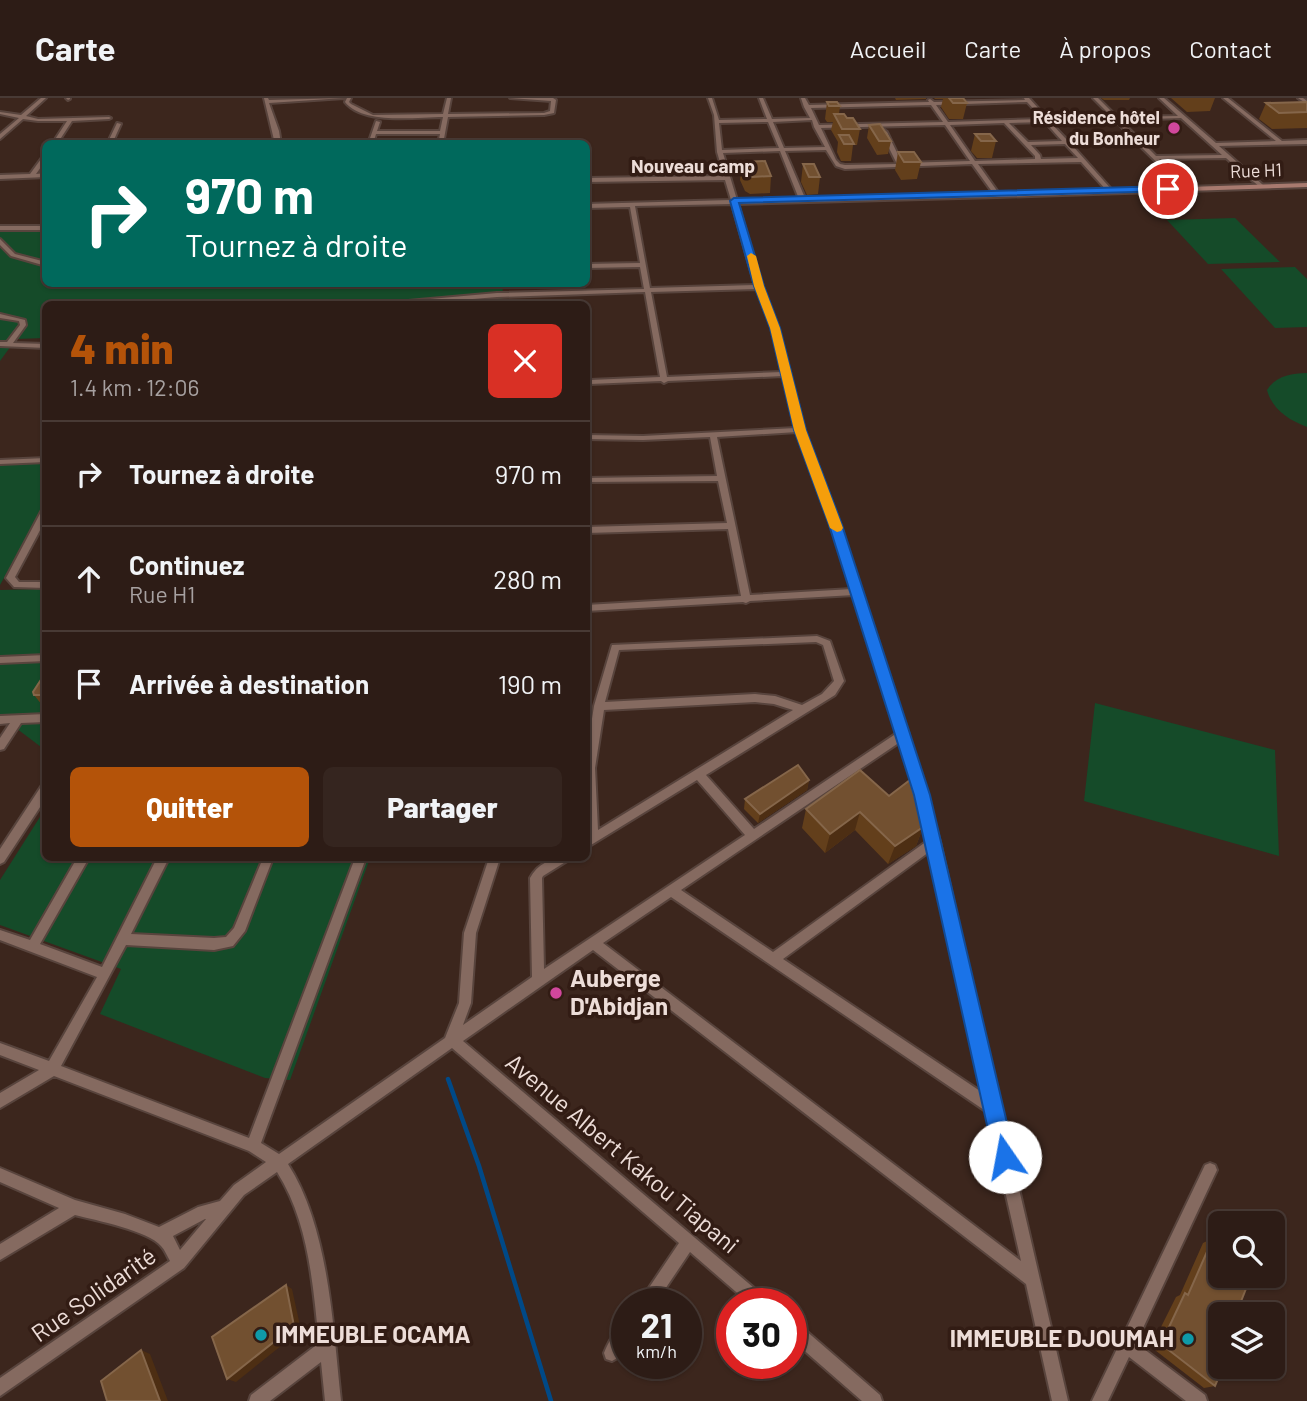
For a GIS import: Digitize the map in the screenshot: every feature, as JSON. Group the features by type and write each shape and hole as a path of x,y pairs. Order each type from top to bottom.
{"street":[{"path":"0,137 44,98"},
{"path":"277,140 275,124 266,109 267,100 342,98"},
{"path":"349,98 349,105 362,109 366,115 446,116 552,112 554,100 512,98"},
{"path":"441,140 449,98"},
{"path":"710,98 727,178 759,286 775,328 800,430 836,525 904,734 934,842 995,1109 1030,1278 1060,1401"},
{"path":"761,98 802,199"},
{"path":"803,98 835,163 840,166 1082,160"},
{"path":"928,98 997,195"},
{"path":"1095,98 1185,188"},
{"path":"1163,98 1261,186"},
{"path":"1225,98 1280,143"},
{"path":"1300,98 1307,103"},
{"path":"806,107 1027,100 1110,191"},
{"path":"0,113 23,118 109,118"},
{"path":"1248,116 1260,115"},
{"path":"816,127 1182,117"},
{"path":"717,122 812,119"},
{"path":"57,140 70,120"},
{"path":"371,140 378,122"},
{"path":"1005,122 1038,156 1035,161"},
{"path":"111,140 119,124"},
{"path":"880,125 900,164"},
{"path":"374,133 443,132"},
{"path":"1025,144 1138,141"},
{"path":"1214,145 1307,142"},
{"path":"720,152 827,148"},
{"path":"1155,158 1226,156"},
{"path":"32,175 42,161"},
{"path":"0,177 42,175"},
{"path":"590,180 727,178"},
{"name":"Rue H1","path":"997,195 1307,185"},
{"path":"590,206 997,195"},
{"path":"632,204 664,381"},
{"path":"0,228 42,228"},
{"path":"0,241 13,255 42,263"},
{"path":"590,266 642,265"},
{"path":"431,301 498,295 647,292 759,286"},
{"path":"0,316 22,320 23,324 4,344"},
{"path":"4,344 42,346"},
{"path":"590,386 785,374"},
{"path":"590,437 800,430"},
{"path":"713,434 746,600"},
{"path":"0,463 42,460"},
{"path":"590,480 723,478"},
{"path":"42,518 12,574 12,582 17,585 42,584"},
{"path":"590,530 732,526"},
{"path":"0,574 12,574"},
{"path":"590,608 857,592"},
{"path":"823,639 827,643 837,687 590,841 590,768 599,706 611,652 615,647 823,639"},
{"path":"0,660 42,658"},
{"path":"599,706 755,698 775,700 801,709"},
{"path":"0,720 42,718"},
{"path":"0,746 18,719"},
{"name":"Rue Solidarité","path":"0,1388 180,1263 239,1190 593,942 904,734"},
{"path":"699,775 752,835"},
{"path":"0,859 42,794"},
{"path":"773,959 934,842"},
{"path":"33,946 81,861"},
{"path":"0,1101 52,1070 105,974 161,861"},
{"path":"122,939 214,944 229,942 239,931 267,861"},
{"path":"253,1146 359,861"},
{"path":"452,1040 465,1003 470,933 493,861"},
{"path":"538,980 536,878 539,872 558,861"},
{"path":"671,890 995,1109"},
{"path":"0,935 105,974"},
{"path":"593,942 1030,1278"},
{"name":"Avenue Albert Kakou Tiapani","path":"452,1040 743,1288"},
{"path":"0,1049 253,1146 279,1163 299,1196 318,1275 334,1401"},
{"path":"1100,1401 1210,1170"},
{"path":"0,1175 74,1207 160,1235 167,1241 180,1263"},
{"path":"0,1253 74,1207"},
{"path":"160,1235 203,1212 224,1208"},
{"path":"657,1288 689,1241"},
{"path":"807,1343 874,1401"},
{"path":"1127,1346 1199,1401"},
{"path":"257,1401 327,1347"}],"green space":[{"path":"1235,218 1280,262 1208,264 1167,220"},
{"path":"42,226 42,287 503,287 502,301 42,301 42,338 16,339 0,361 0,228"},
{"path":"1295,267 1307,279 1307,327 1275,328 1221,269"},
{"path":"1307,373 1307,427 1282,413 1269,397 1267,390 1284,376"},
{"path":"42,460 42,510 0,585 0,461"},
{"path":"42,589 42,748 0,716 0,590"},
{"path":"1095,703 1275,750 1279,856 1084,801"},
{"path":"42,814 42,861 369,861 290,1080 265,1078 100,1014 121,969 0,925 0,880"}],"building":[{"path":"949,98 963,98 967,103 953,103"},
{"path":"827,102 837,102 840,106 829,106"},
{"path":"1307,102 1307,112 1279,113 1266,103"},
{"path":"834,114 853,118 860,129 842,129"},
{"path":"880,124 891,141 879,141 869,125"},
{"path":"975,134 990,134 996,141 981,141"},
{"path":"839,135 849,135 854,144 844,144"},
{"path":"898,152 914,152 921,162 904,162"},
{"path":"765,161 771,176 752,177 746,173 742,162"},
{"path":"803,164 814,164 820,177 809,177"},
{"path":"42,678 42,695 34,695 33,692"},
{"path":"798,765 809,780 760,814 745,799"},
{"path":"860,770 889,796 910,780 923,827 895,846 860,812 830,834 806,809"},
{"name":"IMMEUBLE DJOUMAH","path":"1208,1249 1208,1288 1246,1288 1241,1302 1208,1302 1208,1379 1218,1379 1215,1386 1161,1344 1185,1293 1188,1295"},
{"name":"IMMEUBLE OCAMA","path":"286,1285 294,1326 227,1379 212,1337"},
{"path":"141,1350 160,1401 107,1401 101,1381"}],"waterway":[{"path":"448,1079 479,1166 551,1401"}],"slow traffic":[{"path":"751,256 775,328 800,430 837,528"}],"place":[{"name":"Résidence hôtel du Bonheur","path":"1174,128"},
{"name":"Auberge D'Abidjan","path":"556,993"},
{"name":"IMMEUBLE OCAMA","path":"261,1335"},
{"name":"IMMEUBLE DJOUMAH","path":"1188,1339"}],"district":[{"name":"Nouveau camp","path":"693,166"}],"route":[{"path":"1005,1157 922,795 836,525 800,430 775,328 759,286 734,201 1168,189"}]}
